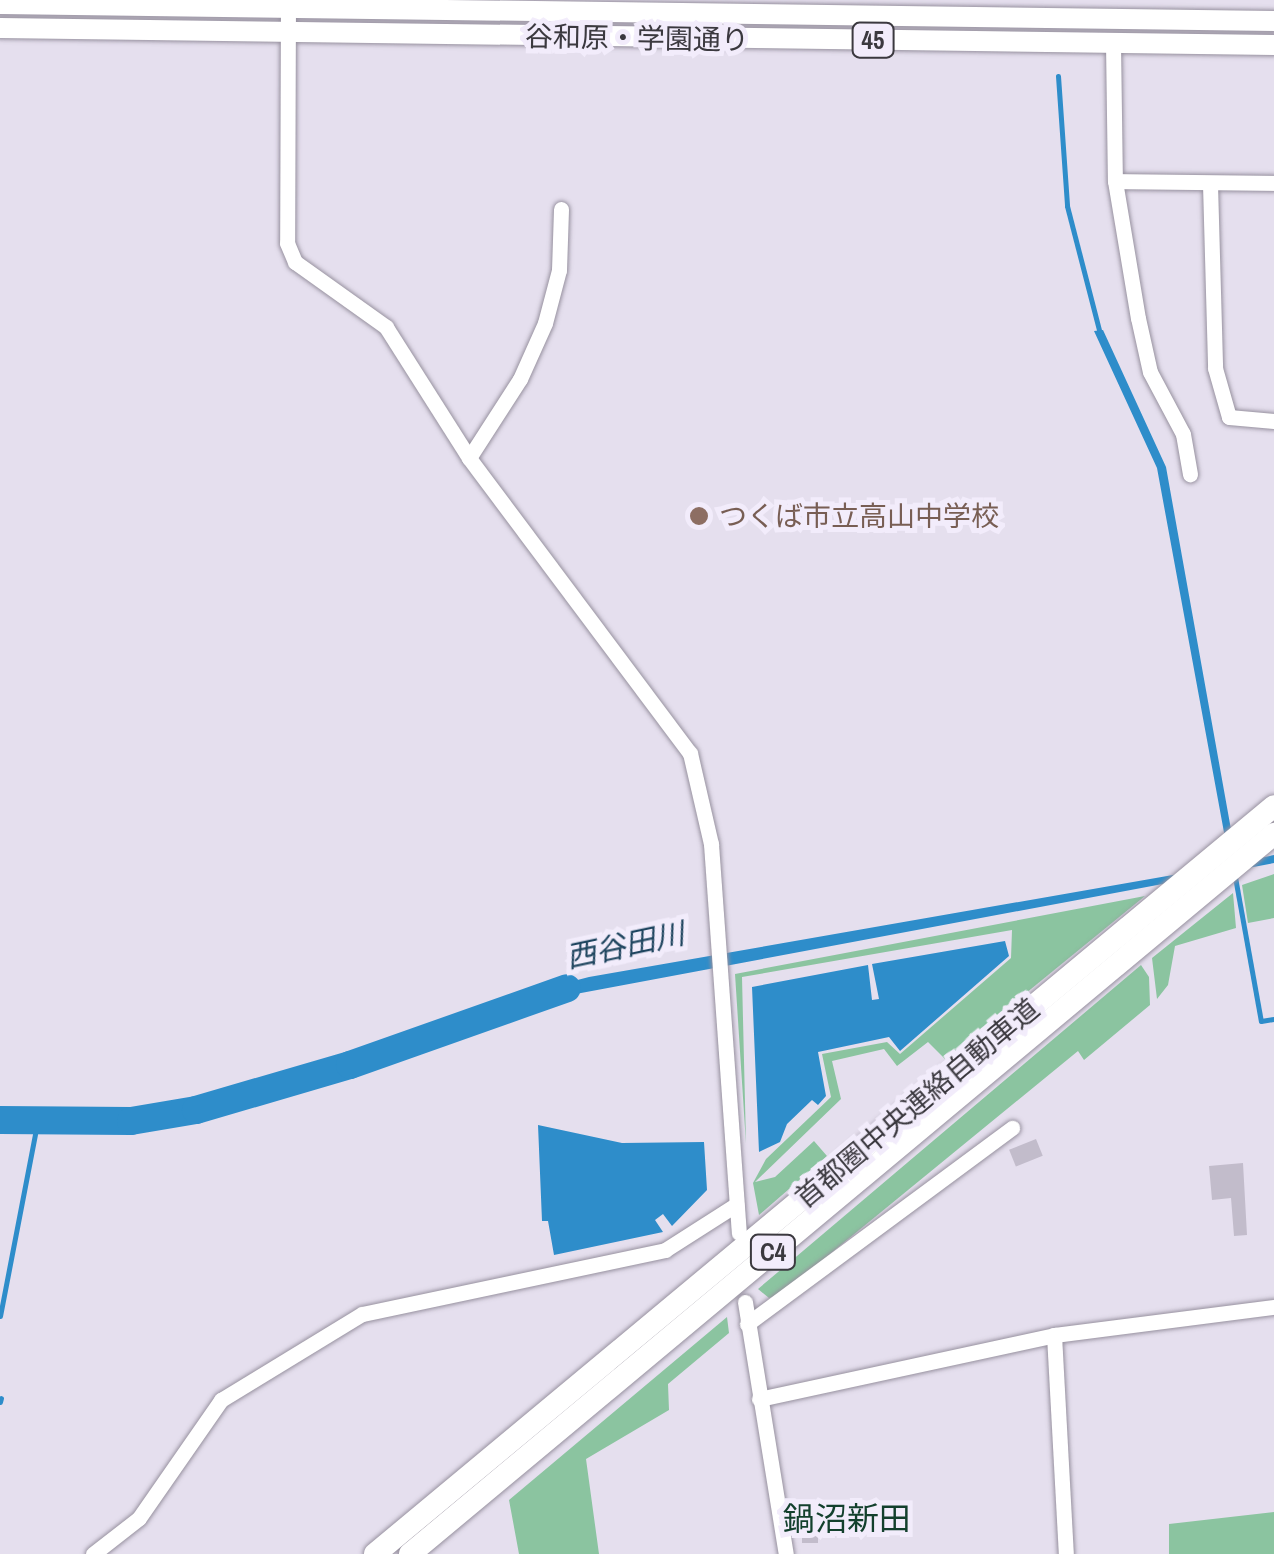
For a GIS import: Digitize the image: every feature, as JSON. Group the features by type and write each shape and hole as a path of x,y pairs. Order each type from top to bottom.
{"highway":[{"name":"首都圏中央連絡自動車道","path":"375,1554 1274,806"},
{"name":"首都圏中央連絡自動車道","path":"410,1554 1274,834"}],"main road":[{"name":"谷和原・学園通り","path":"0,4 1114,10 1274,21"},
{"name":"谷和原・学園通り","path":"0,28 1274,44"}],"street":[{"path":"288,5 292,32 287,243 316,281 386,328 469,458 690,754 708,810 739,1233"},
{"path":"1113,42 1116,181 1150,372 1184,434 1190,474"},
{"path":"1116,181 1274,183"},
{"path":"1210,184 1215,368 1228,417 1274,421"},
{"path":"469,458 520,379 545,323 559,270 561,209"},
{"path":"747,1324 1012,1128"},
{"path":"94,1554 139,1518 222,1400 362,1314 664,1250 737,1204"},
{"path":"745,1302 786,1554"},
{"path":"759,1399 1054,1335 1274,1307"},
{"path":"1054,1335 1066,1554"}],"green space":[{"path":"1274,874 1274,918 1248,923 1242,885"},
{"path":"1233,893 1236,928 1175,946 1168,985 1157,999 1152,958"},
{"path":"1145,896 945,1059 928,1042 897,1066 884,1049 832,1061 841,1099 755,1182 775,1177 814,1141 827,1156 759,1215 753,1183 766,1159 831,1097 822,1054 887,1042 900,1054 1011,958 1012,930 742,977 746,1144 735,974"},
{"path":"1141,965 1149,977 1150,1005 1084,1060 1078,1051 781,1294 769,1298 758,1289"},
{"path":"727,1317 729,1333 668,1384 669,1410 586,1459 599,1554 519,1554 509,1500"},
{"path":"1274,1512 1274,1554 1169,1554 1169,1524"}],"water":[{"path":"1103,330 1166,467 1237,863 1274,855 1274,863 533,1002 531,992 589,977 1230,865 1157,468 1094,331"},
{"path":"1005,941 1009,956 900,1051 889,1037 818,1052 826,1096 818,1105 812,1100 787,1124 780,1142 759,1152 752,987 868,965 872,1000 879,999 872,964"},
{"path":"538,1125 622,1143 704,1142 707,1190 672,1226 663,1214 655,1220 663,1232 554,1255 548,1221 542,1221"}],"building":[{"path":"1036,1139 1043,1156 1016,1167 1009,1150"},
{"path":"1243,1163 1247,1235 1234,1236 1231,1198 1212,1200 1209,1166"},
{"path":"802,1522 818,1522 818,1543 802,1543"}],"waterway":[{"path":"1058,76 1067,206 1100,334"},
{"path":"1235,877 1261,1021 1274,1019"},
{"name":"西谷田川","path":"0,1120 131,1121 196,1110 350,1065 567,988"},
{"path":"0,1316 37,1124"},
{"path":"0,1402 1,1398"}],"place":[{"name":"つくば市立高山中学校","path":"699,516"}],"district":[{"name":"鍋沼新田","path":"847,1519"}]}
